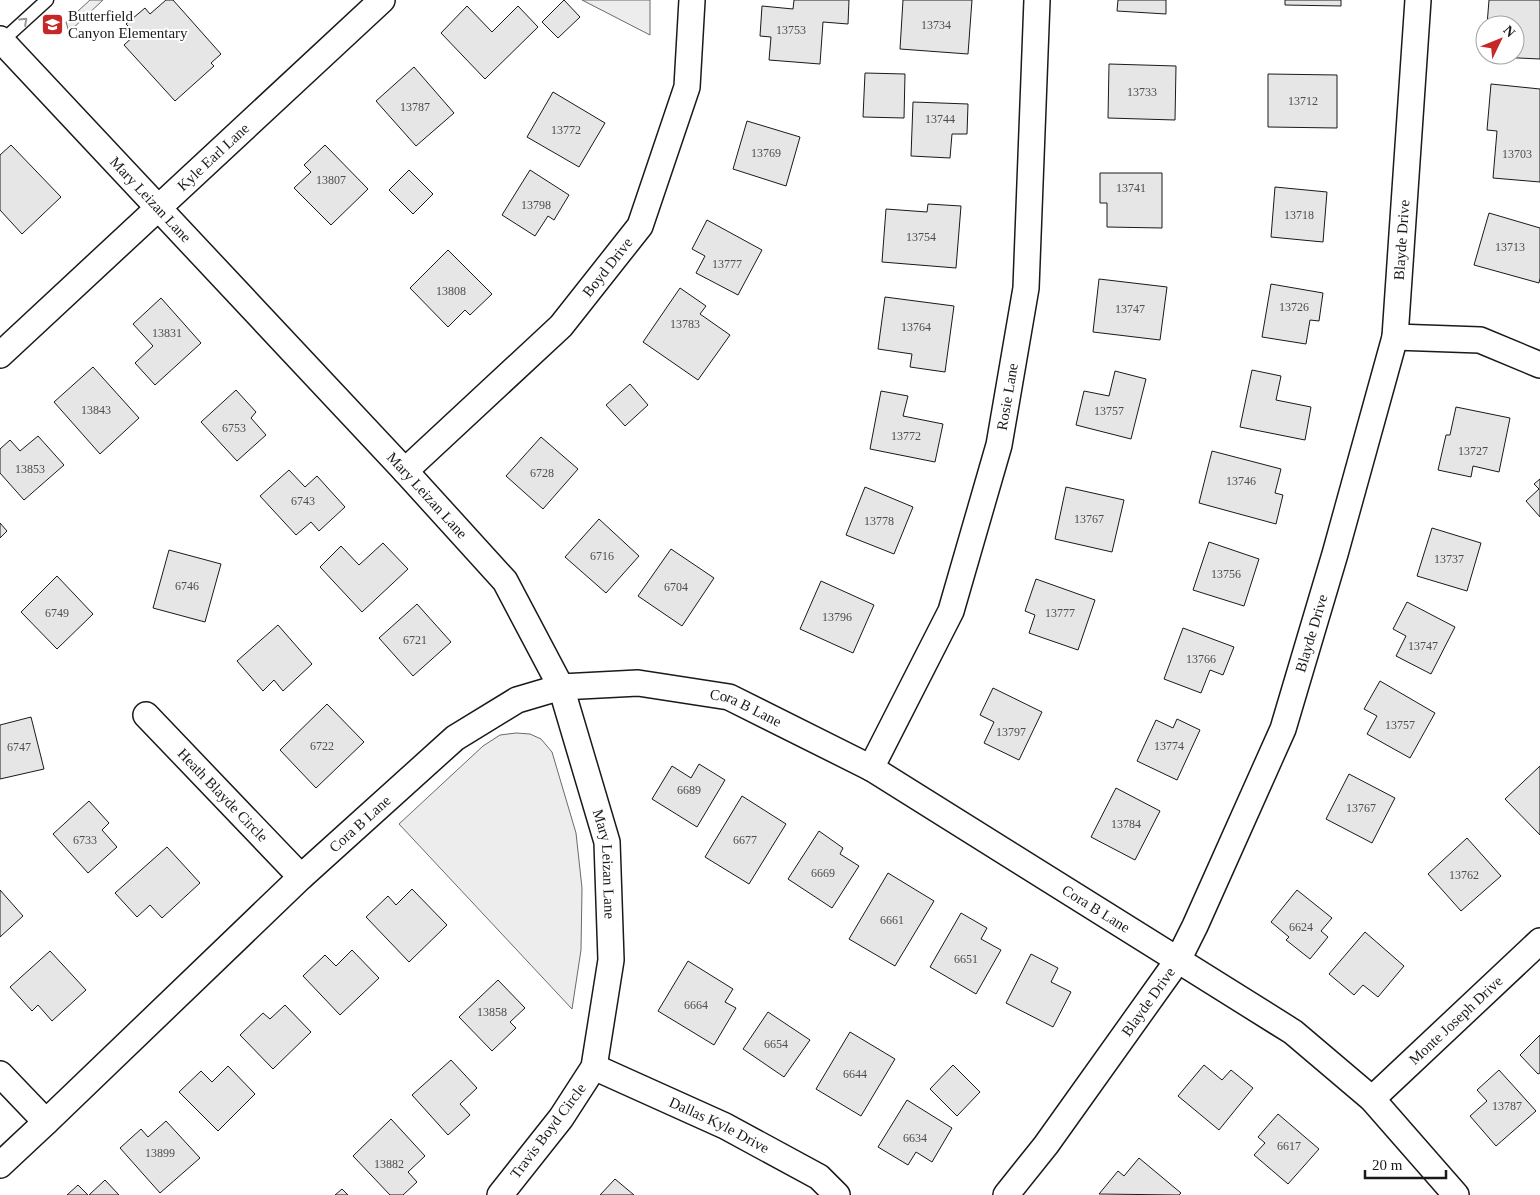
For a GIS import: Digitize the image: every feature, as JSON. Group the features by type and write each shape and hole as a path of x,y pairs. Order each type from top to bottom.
{"street":[{"name":"Kyle Earl Lane","path":"0,355 382,0"},
{"name":"Boyd Drive","path":"405,472 561,326 640,226 687,86 692,0"},
{"name":"Rosie Lane","path":"871,768 951,611 999,445 1026,288 1037,0"},
{"name":"Blayde Drive","path":"1006,1195 1052,1138 1178,960 1283,729 1396,337 1418,0"},
{"name":"Mary Leizan Lane","path":"1,40 505,581 561,687 607,842 611,960 594,1067"},
{"path":"1396,337 1480,340 1540,365"},
{"name":"Cora B Lane","path":"0,1165 301,877 456,738 517,700 561,687 638,682 730,697 871,768 1293,1032 1372,1099 1456,1195"},
{"name":"Heath Blayde Circle","path":"146,714 301,877"},
{"name":"Monte Joseph Drive","path":"1372,1099 1540,941"},
{"name":"Travis Boyd Circle","path":"500,1195 561,1118 594,1067"},
{"name":"Dallas Kyle Drive","path":"594,1067 725,1126 818,1177 837,1195"},
{"path":"0,1074 46,1122"}],"lane":[{"path":"1,40 46,0"}],"shaded area":[{"path":"90,0 103,0 69,32 66,22"},
{"path":"582,0 650,0 650,35"},
{"path":"530,734 541,739 552,752 576,833 582,888 581,950 572,1009 399,824 483,746 500,735"}],"building":[{"path":"166,0 173,0 221,54 211,63 214,66 175,101 124,45 136,34 126,24 145,8 150,14"},
{"path":"564,0 580,17 558,38 542,22"},
{"path":"794,0 849,0 848,24 823,22 820,64 769,60 771,37 760,36 762,6 793,9"},
{"path":"903,0 972,0 968,54 900,49"},
{"path":"1118,0 1166,0 1166,14 1117,11"},
{"path":"1285,0 1341,0 1341,6 1285,5"},
{"path":"1489,0 1540,0 1540,59 1525,58 1525,15 1488,15"},
{"path":"467,6 492,32 518,6 538,27 485,79 441,33"},
{"path":"1109,64 1176,66 1175,120 1108,118"},
{"path":"414,67 454,113 416,146 376,101"},
{"path":"865,73 905,74 904,118 863,117"},
{"path":"1268,74 1337,75 1337,128 1268,127"},
{"path":"1491,84 1540,89 1540,182 1493,178 1497,131 1487,130"},
{"path":"553,92 605,123 579,167 527,137"},
{"path":"913,102 968,104 967,134 952,134 950,158 911,156"},
{"path":"747,121 800,137 786,186 733,169"},
{"path":"11,145 61,197 22,234 0,210 0,155"},
{"path":"325,145 368,189 331,225 294,188 311,172 304,165"},
{"path":"409,170 433,194 413,214 389,190"},
{"path":"530,170 569,195 554,220 548,216 535,236 502,215"},
{"path":"1100,173 1162,173 1162,228 1107,227 1107,203 1100,203"},
{"path":"1275,187 1327,192 1323,242 1271,237"},
{"path":"928,204 961,206 956,268 882,262 886,209 927,212"},
{"path":"1489,213 1540,228 1539,283 1474,265"},
{"path":"707,220 762,250 738,295 696,273 705,256 692,249"},
{"path":"448,250 492,294 470,315 465,310 448,327 410,288"},
{"path":"1099,279 1167,287 1160,340 1093,332"},
{"path":"1271,284 1323,293 1319,321 1310,320 1306,344 1262,337"},
{"path":"680,288 706,306 700,314 730,335 698,380 643,342"},
{"path":"885,297 954,306 945,372 910,367 912,354 878,349"},
{"path":"161,298 201,343 155,385 135,363 153,346 133,324"},
{"path":"93,367 139,418 100,454 54,402"},
{"path":"1252,370 1281,376 1276,400 1311,407 1305,440 1240,427"},
{"path":"1115,371 1146,379 1131,439 1076,425 1084,391 1109,396"},
{"path":"630,384 648,405 625,426 606,405"},
{"path":"236,390 256,412 251,418 266,435 237,461 201,422"},
{"path":"881,391 908,396 903,416 943,424 935,462 870,449"},
{"path":"1456,407 1510,418 1499,472 1473,466 1471,477 1438,470 1446,435 1450,435"},
{"path":"38,436 64,465 24,500 0,473 0,449 10,440 20,451"},
{"path":"541,437 578,469 543,509 506,476"},
{"path":"1212,451 1281,469 1275,493 1283,495 1276,524 1199,503"},
{"path":"289,470 305,487 317,476 345,507 319,531 311,522 296,535 260,496"},
{"path":"1540,479 1540,517 1526,501 1539,489 1534,484"},
{"path":"865,487 913,507 894,554 846,535"},
{"path":"1066,487 1124,500 1112,552 1055,539"},
{"path":"599,519 639,556 606,593 565,557"},
{"path":"0,523 7,531 0,538"},
{"path":"1432,528 1481,543 1467,591 1417,576"},
{"path":"1209,542 1259,559 1244,606 1193,590"},
{"path":"383,543 408,569 362,612 320,567 341,546 359,565"},
{"path":"671,549 714,578 682,626 638,596"},
{"path":"169,550 221,564 205,622 153,608"},
{"path":"57,576 93,614 57,649 21,612"},
{"path":"1036,579 1095,600 1078,650 1029,633 1035,615 1025,611"},
{"path":"821,581 874,605 853,653 800,629"},
{"path":"1407,602 1455,627 1431,674 1396,656 1406,636 1393,629"},
{"path":"417,604 451,642 413,676 379,638"},
{"path":"278,625 312,664 283,691 274,680 263,691 237,661"},
{"path":"1183,628 1234,647 1223,675 1210,670 1201,693 1164,679"},
{"path":"1380,681 1435,713 1410,758 1367,734 1377,716 1364,709"},
{"path":"993,688 1042,712 1019,760 984,743 994,722 980,715"},
{"path":"327,704 364,742 316,788 280,750"},
{"path":"31,717 44,769 0,779 0,725"},
{"path":"1177,719 1200,730 1177,780 1137,761 1156,720 1173,728"},
{"path":"699,764 725,780 697,827 652,799 672,766 691,778"},
{"path":"1540,766 1540,835 1505,799"},
{"path":"1349,774 1395,798 1372,843 1326,819"},
{"path":"1116,788 1160,811 1135,860 1091,837"},
{"path":"742,796 786,824 749,884 705,857"},
{"path":"89,801 109,823 102,830 117,847 88,873 53,834"},
{"path":"819,831 843,848 840,854 859,866 832,908 788,879"},
{"path":"1467,838 1501,876 1461,911 1428,874"},
{"path":"167,847 200,883 162,918 150,905 137,917 115,893"},
{"path":"888,873 934,901 895,966 849,939"},
{"path":"412,889 447,925 409,962 366,917 388,896 396,905"},
{"path":"0,890 23,916 0,937"},
{"path":"1297,890 1332,918 1321,931 1328,937 1310,959 1286,940 1289,937 1271,922"},
{"path":"961,913 987,928 981,939 1001,950 976,994 930,967"},
{"path":"1365,932 1404,966 1378,997 1363,985 1354,995 1329,974"},
{"path":"352,950 379,978 340,1015 303,976 325,955 336,966"},
{"path":"50,951 86,990 52,1021 38,1005 32,1011 10,987"},
{"path":"1031,954 1058,968 1051,982 1071,992 1053,1027 1006,1003"},
{"path":"688,961 733,989 725,1002 736,1008 714,1045 658,1011"},
{"path":"498,980 525,1008 510,1022 516,1028 492,1051 459,1017"},
{"path":"285,1005 311,1032 273,1069 240,1035 263,1013 270,1019"},
{"path":"768,1012 810,1040 784,1077 743,1049"},
{"path":"850,1032 895,1059 861,1116 816,1089"},
{"path":"1540,1035 1540,1073 1538,1074 1520,1055"},
{"path":"451,1060 477,1088 460,1104 470,1115 448,1135 412,1095"},
{"path":"953,1065 980,1092 957,1116 930,1089"},
{"path":"1204,1065 1222,1080 1231,1070 1253,1088 1219,1130 1178,1096"},
{"path":"228,1066 255,1094 218,1131 179,1092 201,1071 212,1082"},
{"path":"1499,1070 1536,1111 1496,1146 1470,1116 1487,1101 1477,1090"},
{"path":"907,1100 952,1128 932,1162 916,1152 908,1165 878,1147"},
{"path":"1278,1114 1319,1149 1288,1184 1254,1155 1265,1143 1258,1137"},
{"path":"391,1119 425,1156 408,1172 417,1182 403,1195 390,1195 353,1156"},
{"path":"166,1121 200,1158 160,1193 120,1148 141,1129 148,1137"},
{"path":"1139,1158 1181,1193 1179,1195 1099,1194 1118,1171 1124,1176"},
{"path":"615,1179 634,1195 600,1195"},
{"path":"105,1180 119,1195 89,1195"},
{"path":"78,1185 88,1195 67,1195"},
{"path":"342,1189 348,1195 335,1195"}],"place":[{"name":"Butterfield Canyon Elementary","path":"52,25"}]}
